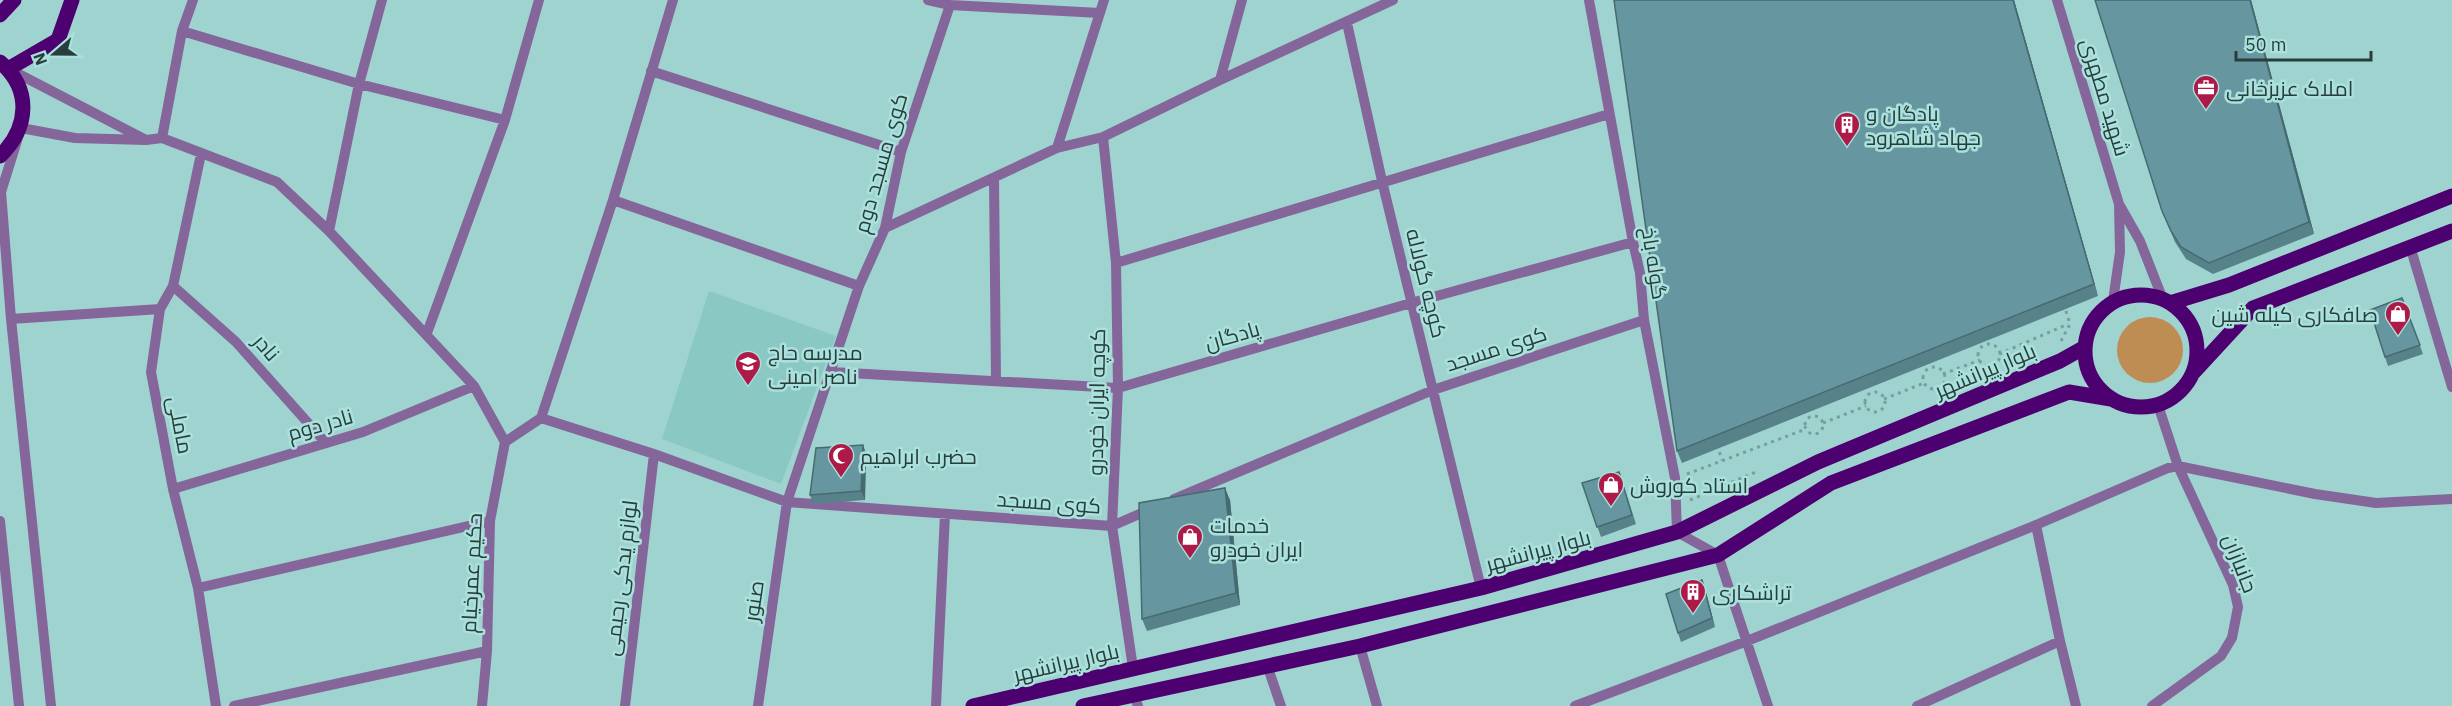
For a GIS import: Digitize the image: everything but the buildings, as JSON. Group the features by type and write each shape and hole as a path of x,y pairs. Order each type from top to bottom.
{"main road":[{"path":"0,15 14,0"},
{"path":"0,156 12,145 21,128 23,98 15,78 4,66 58,40 72,0"},
{"path":"2111,399 2091,376 2086,361 2085,347 2090,328 2099,314 2113,301 2135,295 2166,300 2229,285 2452,196"},
{"path":"1083,706 1136,700 1267,665 1360,646 1718,555 1832,483 2069,392 2111,399 2130,406 2158,405 2177,394 2194,372 2253,308 2452,231"},
{"path":"2166,300 2178,308 2194,332 2197,347 2194,372"},
{"name":"بلوار پیرانشهر","path":"973,706 1480,588 1677,532 1818,462 2060,361 2085,347"}],"street":[{"path":"162,138 182,31 193,0"},
{"path":"328,231 359,84 382,0"},
{"path":"427,333 505,120 540,0"},
{"path":"51,706 11,319 1,192 21,128 75,138 146,140 162,138 277,182 427,333 474,386 505,442 541,418 613,200 673,0"},
{"path":"928,0 950,5 1100,13"},
{"path":"1057,148 1104,0"},
{"path":"1220,80 1242,0"},
{"path":"885,228 1057,148 1103,137 1220,80 1347,23 1380,3 1393,0"},
{"name":"گوله باخ","path":"1589,0 1640,273 1644,320 1675,478 1677,532"},
{"name":"شهید مطهری","path":"2057,0 2119,204"},
{"name":"کوی مسجد دوم","path":"787,502 859,286 885,228 902,152 950,5"},
{"name":"کوچه گولاله","path":"1347,23 1382,181 1480,588"},
{"path":"182,31 359,84 505,120"},
{"path":"4,66 146,140"},
{"path":"651,71 902,152"},
{"path":"1116,262 1609,114"},
{"name":"کوچه ایران خودرو","path":"1103,137 1116,262 1118,388 1112,526 1133,668"},
{"name":"ماملی","path":"201,154 173,286 160,309 151,372 173,489 198,588 216,706"},
{"path":"994,178 996,381"},
{"path":"613,200 859,286"},
{"path":"2119,204 2140,241 2166,300"},
{"path":"2113,301 2120,252 2119,204"},
{"name":"پادگان","path":"831,372 1118,388 1633,242"},
{"path":"2410,246 2452,387"},
{"name":"نادر","path":"173,286 236,342 325,442"},
{"path":"11,319 160,309"},
{"name":"کوی مسجد","path":"541,418 654,454 787,502 1112,526 1433,390 1644,320"},
{"name":"نادر دوم","path":"173,489 363,432 474,386"},
{"name":"جانبازان","path":"2152,706 2221,656 2232,638 2237,622 2238,607 2234,585 2178,466 2158,405"},
{"name":"حکیم عمرخیام","path":"482,706 487,651 490,521 505,442"},
{"name":"لوازم یدکی رحیمی","path":"625,706 654,454"},
{"path":"1575,706 1748,642 2036,525 2168,468 2178,466 2315,494 2376,503 2452,499"},
{"name":"صنور","path":"758,706 787,502"},
{"path":"936,706 945,514"},
{"path":"0,521 4,591 19,706"},
{"path":"198,588 490,521"},
{"path":"2036,525 2076,706"},
{"path":"1677,532 1718,555 1768,706"},
{"path":"1917,706 2060,641"},
{"path":"1360,646 1377,706"},
{"path":"234,706 487,651"},
{"path":"1267,665 1281,706"}],"path":[{"path":"2000,354 2070,324 2065,308 2054,312"},
{"path":"1977,342 1988,338 1990,344 1996,347 2000,354 1998,361 1992,365 1985,365 1978,354 1981,347 1990,344"},
{"path":"1943,374 1980,360"},
{"path":"1926,363 1929,368"},
{"path":"1936,367 1943,374 1944,381 1936,388 1929,387 1924,382 1924,373 1929,368 1936,367"},
{"path":"1884,399 1924,382"},
{"path":"1867,386 1869,394"},
{"path":"1878,392 1884,399 1884,405 1880,410 1874,411 1866,406 1865,399 1869,394 1878,392"},
{"path":"1823,423 1866,406"},
{"path":"1809,409 1811,416"},
{"path":"1880,410 1884,420"},
{"path":"1811,416 1820,418 1823,423 1823,429 1819,433 1810,434 1806,429 1805,423 1811,416"},
{"path":"1675,478 1806,429"},
{"path":"1819,433 1821,439"},
{"path":"1722,460 1716,445 1727,441"}],"shaded area":[{"name":"مدرسه حاج ناصر امینی","path":"709,291 836,336 781,484 662,439"},
{"path":"2150,317 2162,320 2173,327 2180,338 2183,350 2180,362 2173,373 2162,380 2150,383 2138,380 2127,373 2120,362 2117,350 2120,338 2127,327 2138,320"}],"place":[{"name":"املاک عزیزخانی","path":"2206,111"},
{"name":"پادگان و جهاد شاهرود","path":"1847,148"},
{"name":"صافکاری کیله شین","path":"2398,337"},
{"name":"مدرسه حاج ناصر امینی","path":"748,387"},
{"name":"حضرب ابراهیم","path":"841,479"},
{"name":"استاد کوروش","path":"1611,508"},
{"name":"خدمات ایران خودرو","path":"1190,560"},
{"name":"تراشکاری","path":"1693,615"}]}
